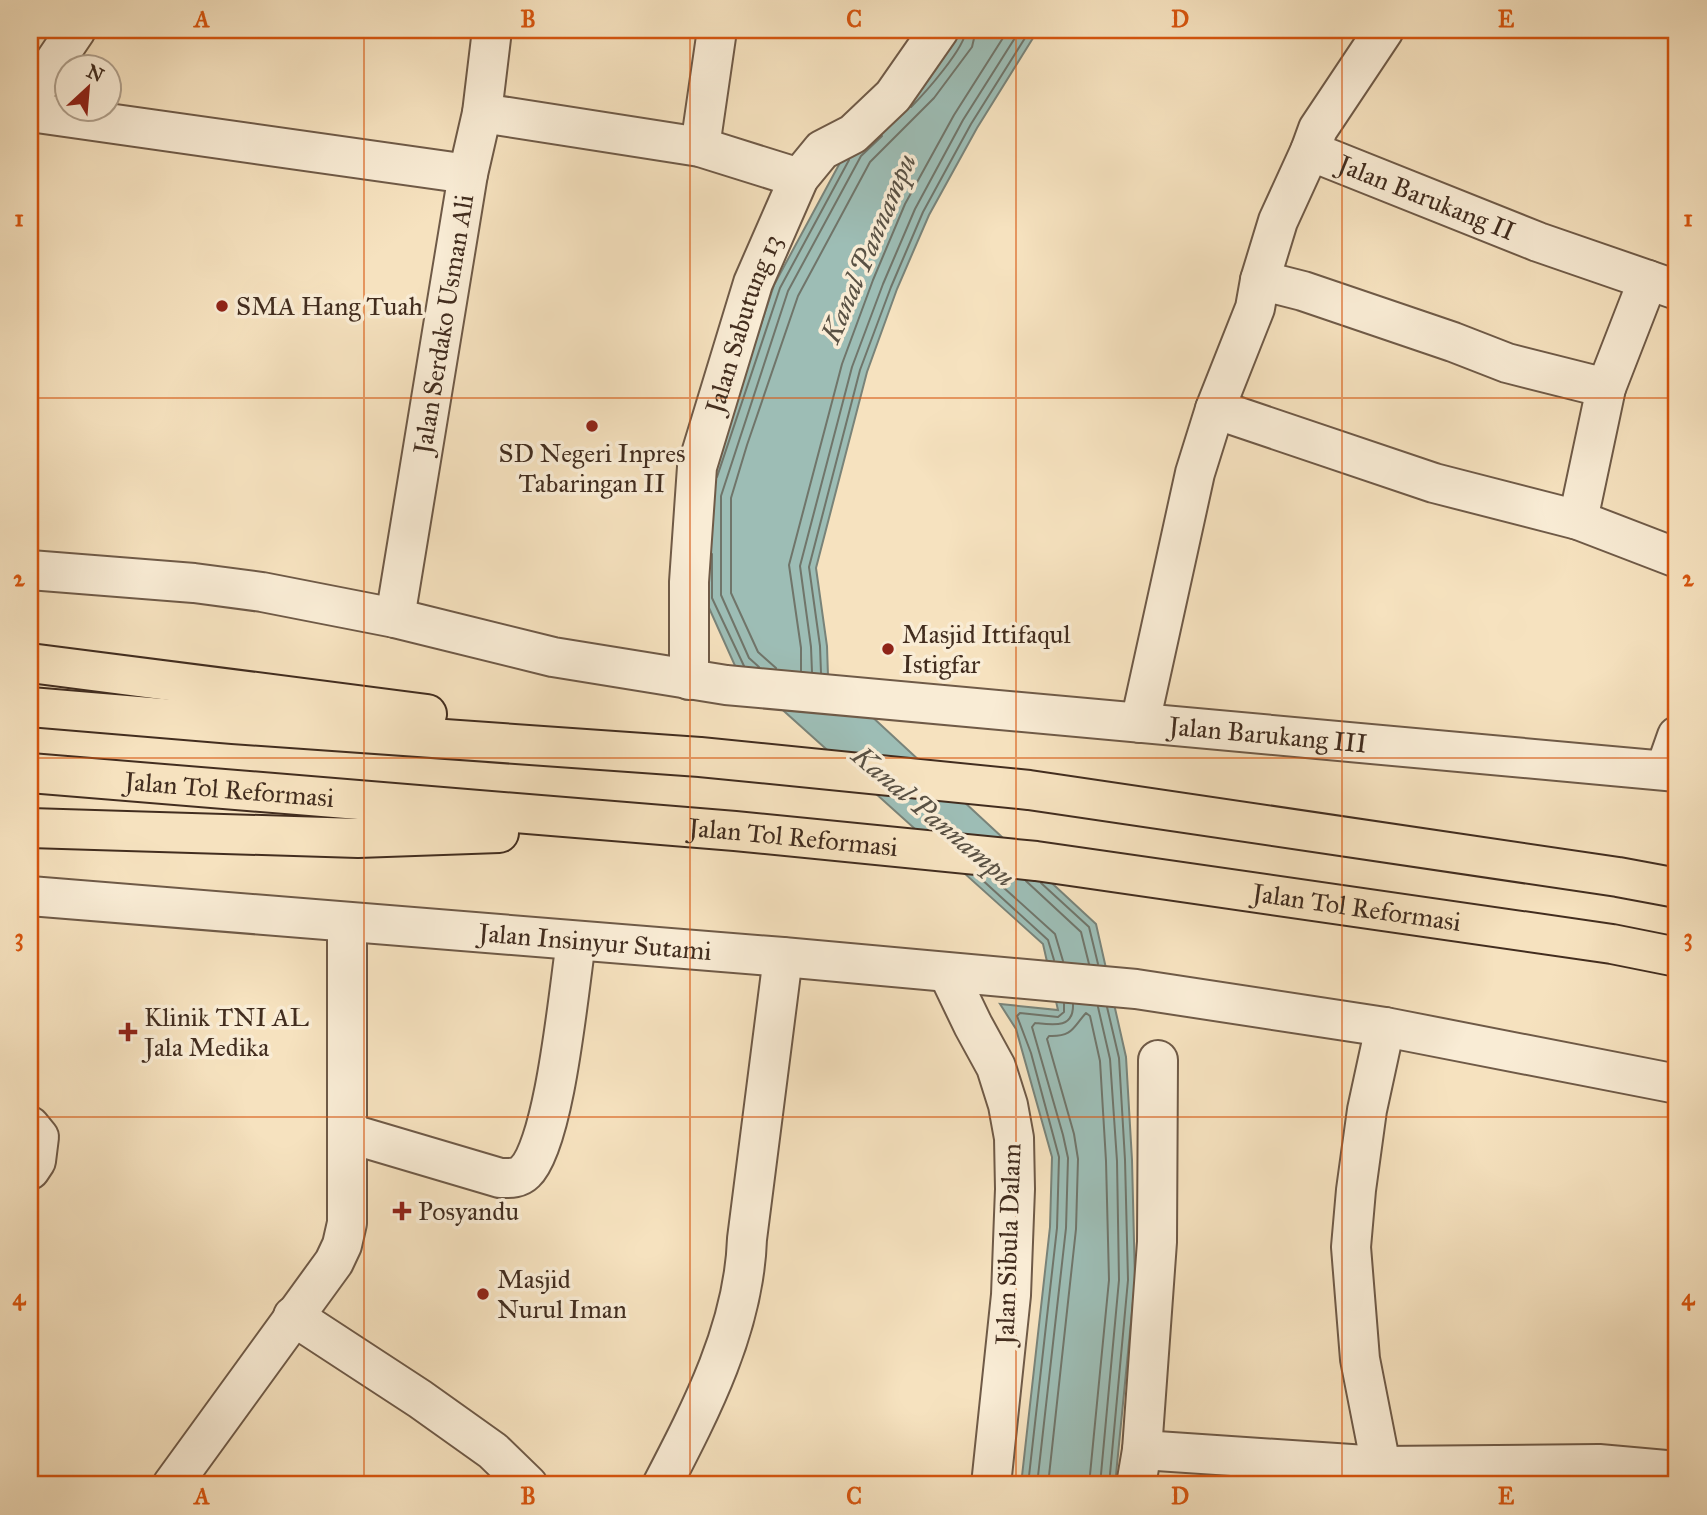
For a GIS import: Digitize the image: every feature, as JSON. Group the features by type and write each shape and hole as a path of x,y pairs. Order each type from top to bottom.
{"highway":[{"path":"30,663 486,721 718,760"},
{"path":"30,707 718,760 1028,790 1677,888"},
{"name":"Jalan Tol Reformasi","path":"30,773 735,831 1036,861 1599,942 1677,957"},
{"path":"30,828 358,838 676,827"}],"street":[{"path":"30,98 76,30"},
{"name":"Jalan Serdako Usman Ali","path":"395,618 468,174 482,113 492,30"},
{"path":"700,147 717,30"},
{"name":"Jalan Sabutung 13","path":"707,683 689,582 697,467 753,283 799,178 822,150 853,134 893,96 939,30"},
{"name":"Jalan Barukang II","path":"1384,30 1318,129 1310,151 1538,242 1663,285"},
{"path":"30,112 468,174"},
{"path":"482,113 700,147 799,178"},
{"path":"1140,723 1195,473 1215,409 1255,309 1278,221 1310,151"},
{"path":"1261,280 1366,312 1507,363 1606,388"},
{"path":"1578,520 1606,388 1663,285"},
{"path":"1215,409 1434,484 1578,520 1677,558"},
{"path":"30,570 194,583 262,592 395,618 553,657 707,683"},
{"name":"Jalan Barukang III","path":"707,683 1140,723 1673,759"},
{"name":"Jalan Insinyur Sutami","path":"30,896 783,957 1148,991 1385,1027"},
{"path":"172,1485 334,1262 342,1245 347,1223 347,922"},
{"path":"348,1133 500,1178 516,1178 526,1171 535,1157 549,1121 576,942"},
{"path":"662,1485 693,1425 727,1346 746,1266 748,1227 783,957"},
{"name":"Jalan Sibula Dalam","path":"959,974 973,1025 996,1067 1009,1105 1014,1138 1011,1295 991,1485"},
{"path":"1381,1475 1360,1359 1351,1247 1367,1110 1385,1027 1677,1084"},
{"path":"1158,1060 1157,1242 1139,1468 1381,1475 1599,1464 1677,1471"},
{"path":"30,1126 39,1137 36,1161 30,1170"},
{"path":"293,1316 420,1399 493,1451 528,1485"}],"water":[{"name":"Kanal Pannampu","path":"952,30 1038,30 977,128 929,215 897,289 867,372 816,568 827,646 828,676 1096,924 1126,1057 1132,1160 1135,1281 1115,1485 1021,1485 1050,1227 1052,1157 1016,1029 1000,1004 1058,1010 1043,944 736,668 705,599 705,494 774,285 849,146"}],"place":[{"name":"SMA Hang Tuah","path":"222,306"},
{"name":"SD Negeri Inpres Tabaringan II","path":"592,426"},
{"name":"Masjid Ittifaqul Istigfar","path":"888,649"},
{"name":"Klinik TNI AL Jala Medika","path":"128,1032"},
{"name":"Posyandu","path":"402,1211"},
{"name":"Masjid Nurul Iman","path":"483,1294"}]}
